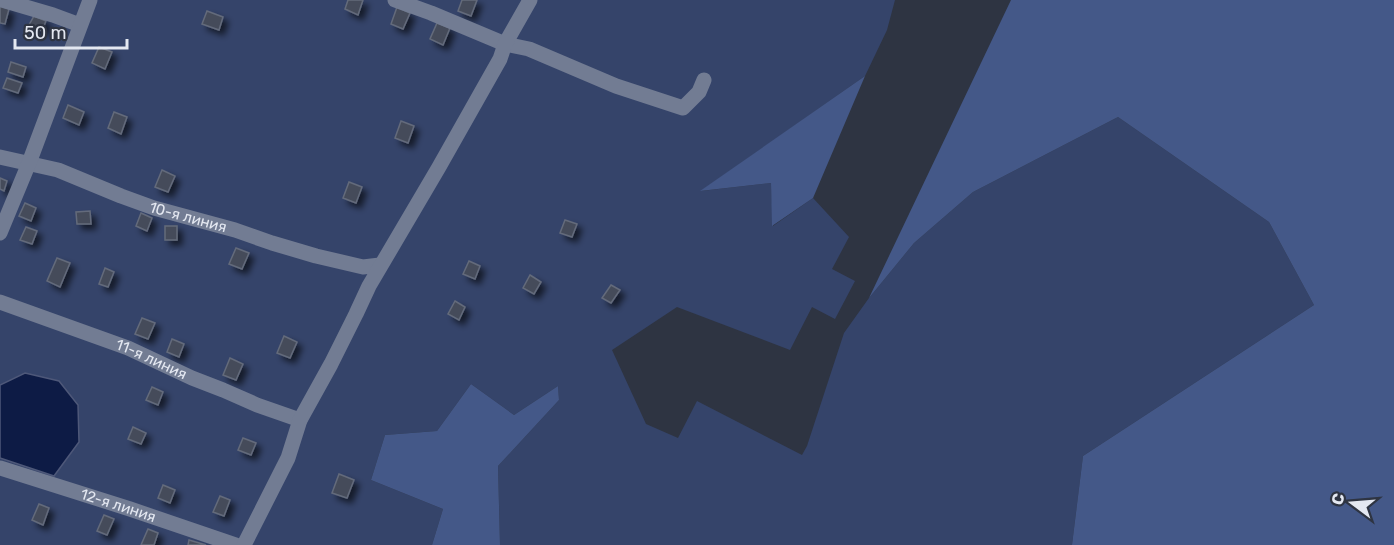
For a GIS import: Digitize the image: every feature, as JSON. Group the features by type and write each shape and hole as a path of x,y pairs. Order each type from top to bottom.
{"street":[{"path":"2,0 80,25"},
{"path":"0,233 29,163 90,0"},
{"path":"395,0 505,44 529,49 616,86 683,108 699,92 704,80"},
{"path":"244,545 288,458 300,420 331,364 380,265 439,167 500,59 505,44 530,0"},
{"name":"10-я линия","path":"0,158 58,170 154,208 235,230 315,256 363,267 380,265"},
{"name":"11-я линия","path":"0,302 128,348 192,378 300,420"},
{"name":"12-я линия","path":"0,468 236,545"}],"shaded area":[{"path":"0,0 895,0 887,30 865,76 701,191 771,183 773,226 813,198 849,237 832,269 855,281 835,319 812,307 790,350 677,307 612,350 646,424 678,438 697,401 802,455 844,333 914,243 973,192 1118,117 1269,222 1314,305 1083,456 1072,545 500,545 498,466 559,400 558,386 514,415 471,384 437,431 385,435 371,480 443,509 432,545 0,545"},
{"path":"1011,0 1394,0 1394,545 1072,545 1083,456 1314,305 1269,222 1118,117 973,192 914,243 869,298"},
{"path":"865,76 813,198 772,226 771,183 700,191"},
{"path":"25,373 59,381 78,405 79,442 54,476 0,458 0,385"},
{"path":"471,384 514,415 558,386 559,400 498,466 500,545 432,545 443,509 371,480 385,435 437,431"}],"building":[{"path":"348,0 363,0 358,15 345,9"},
{"path":"462,0 477,0 471,16 458,11"},
{"path":"0,6 9,9 5,24 0,23"},
{"path":"397,7 410,13 403,29 391,24"},
{"path":"207,11 223,17 219,30 202,24"},
{"path":"34,16 46,21 42,31 29,25"},
{"path":"437,23 450,28 443,45 430,39"},
{"path":"99,47 112,52 105,69 92,63"},
{"path":"11,62 26,67 23,77 8,72"},
{"path":"7,78 22,83 18,93 3,88"},
{"path":"68,105 84,112 79,125 63,118"},
{"path":"114,112 127,117 121,134 108,128"},
{"path":"401,121 414,126 408,143 395,138"},
{"path":"162,170 175,176 168,192 155,187"},
{"path":"0,178 7,181 4,191 0,189"},
{"path":"349,182 362,187 356,203 343,198"},
{"path":"25,203 36,208 31,221 19,216"},
{"path":"90,211 91,224 77,224 76,212"},
{"path":"141,213 152,218 147,231 136,226"},
{"path":"565,220 577,224 572,237 560,233"},
{"path":"165,226 177,226 177,240 165,240"},
{"path":"26,227 37,231 32,244 20,240"},
{"path":"236,248 249,253 242,269 229,264"},
{"path":"57,258 70,263 60,287 47,281"},
{"path":"469,261 480,266 475,279 463,274"},
{"path":"105,268 114,272 108,287 99,284"},
{"path":"530,275 541,282 534,294 523,288"},
{"path":"611,285 620,290 611,303 602,298"},
{"path":"455,301 465,307 459,320 448,314"},
{"path":"142,318 155,323 148,339 135,334"},
{"path":"284,336 297,342 290,358 277,353"},
{"path":"172,339 184,344 179,357 167,352"},
{"path":"230,358 243,364 236,380 223,375"},
{"path":"152,387 163,392 158,405 146,400"},
{"path":"133,427 146,433 141,444 128,439"},
{"path":"243,438 256,443 251,455 238,450"},
{"path":"339,474 354,480 347,498 332,493"},
{"path":"163,485 175,490 170,503 158,498"},
{"path":"220,496 230,500 224,516 213,512"},
{"path":"39,504 49,508 43,525 32,520"},
{"path":"104,515 114,519 107,535 97,531"},
{"path":"148,529 158,533 154,545 141,545"},
{"path":"189,540 206,545 188,545"}]}
